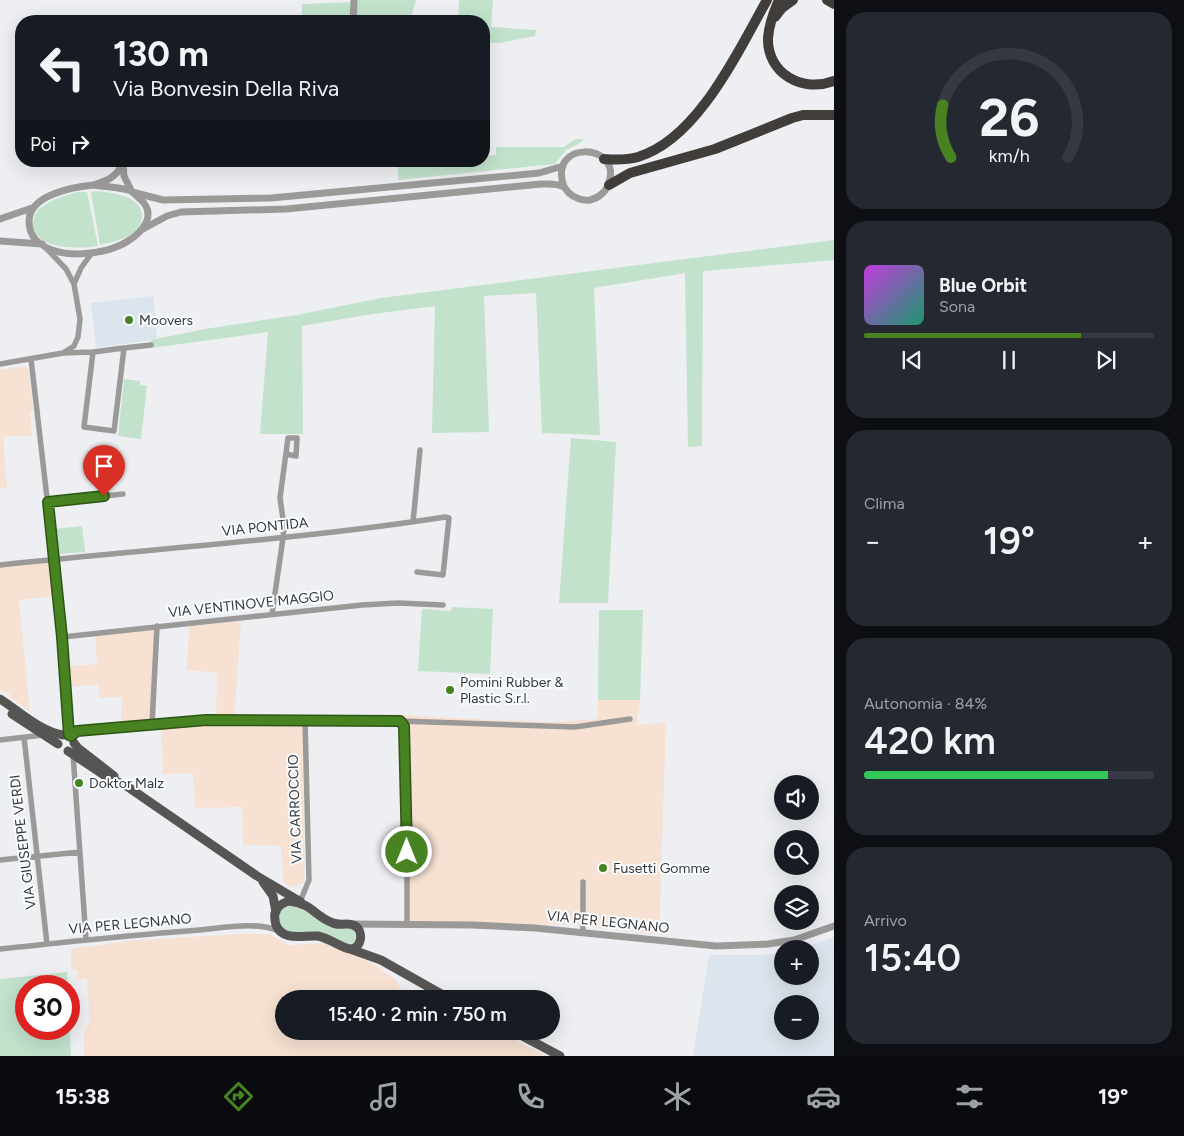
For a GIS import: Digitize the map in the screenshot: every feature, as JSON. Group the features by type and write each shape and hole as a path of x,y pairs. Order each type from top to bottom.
{"highway":[{"path":"604,159 619,160 640,156 660,146 694,118 711,97 767,0"},
{"path":"779,0 768,39 770,54 782,72 803,84 813,86 834,81"},
{"path":"770,27 782,8 793,0"},
{"path":"826,0 834,4"},
{"path":"609,185 630,173 715,148 792,118 803,115 834,115"}],"main road":[{"path":"0,699 54,734 69,737 78,748 128,787"},
{"path":"0,705 58,744 61,749 128,787 257,876 301,900 326,920 334,924 351,924 356,926 369,950 381,960"},
{"path":"58,744 58,740 69,737"},
{"path":"69,737 72,748 70,753"},
{"path":"257,876 273,896 276,925 282,933 292,936 324,938 381,960 434,990"},
{"path":"275,915 284,902 301,900"},
{"path":"350,949 356,947 361,937"},
{"path":"529,1040 560,1056"}],"street":[{"path":"353,15 354,0"},
{"path":"582,151 590,151 604,159 610,171 609,185 599,196 592,200 584,200 569,194 564,187 561,173 567,159 582,151"},
{"path":"93,185 163,200 271,198 539,173 563,166"},
{"path":"0,219 32,208 46,197 72,187 93,185 112,179 121,167"},
{"path":"124,167 126,180 132,192 147,206 147,221 143,229"},
{"path":"0,242 44,246 63,252 93,254 124,243 143,229 167,216 181,212 286,209 541,184 554,184 564,187"},
{"path":"32,208 29,218 30,229 34,238 66,269 74,284 80,329 74,346 63,353"},
{"path":"74,284 81,268 93,254"},
{"path":"0,364 63,353 93,352 150,344"},
{"path":"93,352 84,427 114,431 124,348"},
{"path":"31,359 62,637 69,737"},
{"path":"413,522 420,450"},
{"path":"272,614 283,538 284,526 280,498 286,454"},
{"path":"48,502 123,494"},
{"name":"VIA PONTIDA","path":"0,565 283,538 449,518 443,575 417,572"},
{"name":"VIA VENTINOVE MAGGIO","path":"62,637 380,603 443,605"},
{"path":"152,725 157,626"},
{"path":"69,737 77,731 206,720 400,721 575,727 630,719"},
{"name":"VIA CARROCCIO","path":"301,900 309,880 305,720"},
{"path":"400,721 404,726 407,797 407,924"},
{"path":"0,740 44,735"},
{"name":"VIA GIUSEPPE VERDI","path":"24,737 47,944"},
{"path":"70,753 80,852 86,940"},
{"path":"0,860 80,852"},
{"path":"583,932 584,882"},
{"path":"262,926 272,922 275,915"},
{"name":"VIA PER LEGNANO","path":"351,924 473,925 535,928 699,945 735,946 794,940 834,926"},
{"path":"361,937 365,928 376,925"},
{"name":"VIA PER LEGNANO","path":"0,949 143,934 262,926 282,933"}],"shaded area":[{"path":"153,296 157,339 96,348 91,303"},
{"path":"25,366 29,370 33,410 30,413 32,436 3,436 7,487 0,488 0,370"},
{"path":"51,561 55,596 19,600 30,712 10,697 11,695 0,690 0,567"},
{"path":"241,621 234,722 305,721 304,882 293,888 284,883 281,846 243,845 242,807 195,808 193,773 163,774 161,727 216,722 217,673 187,670 189,626"},
{"path":"155,629 150,724 121,726 122,697 100,698 98,684 69,687 67,666 97,664 95,635"},
{"path":"598,700 640,700 637,725 666,722 659,935 575,925 407,921 401,715 551,722 598,719"},
{"path":"237,934 270,934 288,945 330,943 345,953 357,953 396,980 400,988 404,990 275,990 275,1040 515,1040 546,1056 84,1056 84,1031 90,1021 87,979 80,979 80,975 77,975 77,970 71,969 71,949 129,941"},
{"path":"834,937 834,1056 693,1056 709,955 774,954 774,985 819,985 819,942"}],"green space":[{"path":"356,0 416,0 412,15 302,15 302,4 356,2"},
{"path":"459,0 493,0 491,27 536,30 535,36 500,43 490,42 490,15 458,15"},
{"path":"575,139 584,139 566,150 555,164 398,180 398,167 490,167 490,156 496,155 496,147 564,147"},
{"path":"97,191 125,196 136,203 142,215 139,227 124,238 100,245 91,192"},
{"path":"77,192 87,192 98,246 81,248 59,246 41,239 33,225 37,211 54,200"},
{"path":"834,240 834,260 703,271 702,446 688,447 685,273 594,288 600,435 542,433 536,293 484,296 489,432 432,433 435,306 302,326 303,434 260,434 268,332 151,348 151,340 205,329 297,315 381,298"},
{"path":"124,379 140,381 140,385 147,386 141,439 118,436"},
{"path":"571,438 616,442 608,603 559,603"},
{"path":"82,526 85,552 59,554 57,552 54,529"},
{"path":"452,607 493,609 490,674 418,671 422,609 451,611"},
{"path":"599,610 643,610 640,700 598,700"},
{"path":"295,904 332,927 352,929 356,935 355,942 347,944 322,933 297,933 283,929 278,919 279,912"},
{"path":"67,972 67,975 38,975"},
{"path":"15,977 15,1040 70,1040 71,1056 0,1056 0,979"}],"place":[{"name":"Moovers","path":"129,320"},
{"name":"Pomini Rubber & Plastic S.r.l.","path":"450,690"},
{"name":"Doktor Malz","path":"79,783"},
{"name":"Fusetti Gomme","path":"603,868"}],"route":[{"path":"104,496 48,502 62,637 69,735 71,736 77,731 206,720 400,721 404,726 407,852"}]}
